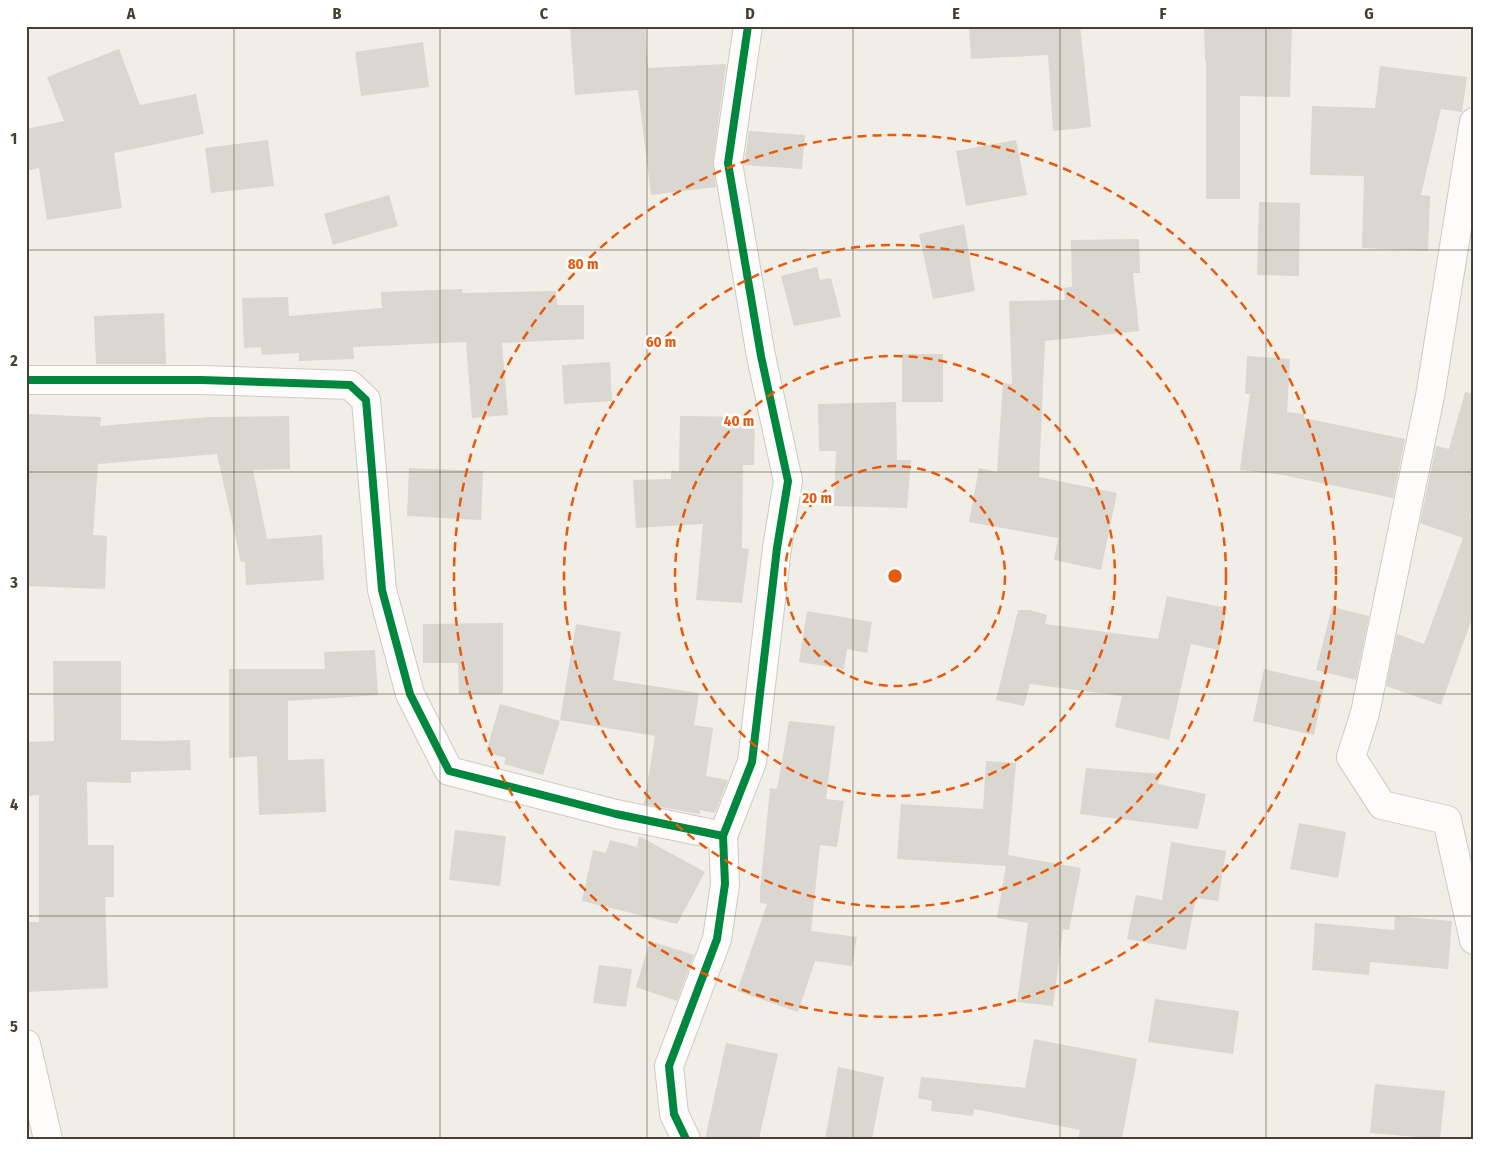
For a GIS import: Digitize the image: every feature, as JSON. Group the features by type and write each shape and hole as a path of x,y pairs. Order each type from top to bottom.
{"street":[{"path":"686,1139 674,1114 669,1066 716,939 725,884 723,836 752,762 777,548 788,481 760,356 728,163 748,26"},
{"path":"1474,122 1430,396 1365,713 1351,757 1382,804 1447,820 1474,940"},
{"path":"26,380 201,380 350,385 366,400 382,590 410,694 449,771 616,814 723,836"},
{"path":"26,1044 48,1139"}],"building":[{"path":"570,26 645,26 648,68 726,64 713,161 716,187 651,195 638,90 575,95"},
{"path":"969,26 1080,26 1091,127 1053,131 1048,55 971,59"},
{"path":"1204,26 1292,26 1290,97 1240,96 1240,199 1206,199 1206,60"},
{"path":"423,42 429,87 361,96 355,52"},
{"path":"119,49 140,105 196,94 204,134 114,153 122,208 47,220 39,168 26,171 26,129 64,121 47,77"},
{"path":"1380,66 1467,77 1462,112 1441,109 1421,195 1430,196 1428,251 1362,248 1364,176 1310,175 1312,106 1375,108"},
{"path":"749,131 805,135 802,169 744,165"},
{"path":"268,140 274,186 211,193 205,148"},
{"path":"1016,140 1027,195 966,206 956,151"},
{"path":"389,195 398,226 333,245 324,214"},
{"path":"1259,202 1300,203 1299,276 1257,275"},
{"path":"964,224 975,291 933,299 919,234"},
{"path":"1139,239 1140,273 1133,273 1139,331 1045,341 1039,477 1117,493 1101,570 1054,560 1058,538 969,522 979,468 997,472 1003,383 1012,384 1009,301 1065,300 1064,288 1072,287 1071,240"},
{"path":"817,267 820,280 831,278 841,317 794,326 781,276"},
{"path":"462,289 462,293 556,291 557,305 584,305 584,339 502,343 508,415 472,418 466,342 353,347 354,359 299,361 299,353 262,355 261,347 244,348 242,298 288,297 289,316 382,308 381,292"},
{"path":"164,313 166,364 96,364 94,316"},
{"path":"902,354 943,354 943,402 902,402"},
{"path":"1247,356 1290,359 1287,412 1304,414 1304,418 1405,439 1393,498 1283,475 1240,470 1250,394 1245,394"},
{"path":"610,362 612,401 564,404 562,365"},
{"path":"1465,392 1474,394 1474,507 1470,517 1474,517 1474,613 1441,705 1386,686 1397,634 1424,644 1463,538 1420,523 1436,446 1449,449"},
{"path":"896,402 897,460 911,460 907,508 834,506 836,451 819,451 818,404"},
{"path":"26,414 101,417 100,426 209,417 289,416 290,469 253,470 267,539 322,535 324,580 246,585 245,561 241,562 217,454 98,464 93,535 107,536 105,589 26,586"},
{"path":"680,416 755,417 754,465 743,465 742,548 749,549 742,603 696,600 703,524 636,528 633,480 671,479 671,471 679,471"},
{"path":"409,468 483,471 481,520 407,516"},
{"path":"1167,596 1227,608 1219,650 1191,644 1169,740 1115,727 1122,696 1030,684 1024,706 996,700 1018,610 1030,610 1047,615 1045,624 1158,639"},
{"path":"1332,607 1369,616 1356,680 1316,670"},
{"path":"807,611 872,622 867,653 847,649 844,669 799,662"},
{"path":"503,623 503,694 459,694 458,663 423,663 423,624"},
{"path":"576,624 621,632 613,680 699,693 694,725 713,728 706,776 728,780 715,813 700,810 700,814 644,804 655,736 560,720"},
{"path":"375,650 378,695 288,701 288,760 324,759 326,812 259,815 257,756 229,758 229,669 325,669 324,652"},
{"path":"53,661 121,661 121,740 190,740 191,770 131,772 131,783 87,782 88,845 114,845 114,897 105,897 108,988 26,992 26,922 39,922 39,795 26,796 26,742 54,741"},
{"path":"1264,669 1325,683 1314,735 1253,721"},
{"path":"500,704 560,721 543,775 504,764 506,758 486,752"},
{"path":"789,721 835,726 826,799 844,801 837,847 820,845 811,931 857,937 852,966 815,961 798,1012 737,991 767,904 760,903 760,890 770,788 777,789"},
{"path":"986,761 1016,763 1008,855 1081,868 1069,930 1063,929 1053,1006 1017,1002 1028,923 997,918 1006,866 897,859 901,804 983,809"},
{"path":"1086,768 1161,774 1158,784 1206,794 1198,829 1080,814"},
{"path":"1299,823 1346,832 1338,878 1290,869"},
{"path":"455,830 506,836 500,886 449,880"},
{"path":"639,836 705,872 677,924 582,901 593,850 606,853 610,840 637,847"},
{"path":"1171,842 1226,851 1218,901 1196,898 1186,950 1127,939 1136,895 1162,900"},
{"path":"1395,916 1452,921 1448,969 1370,962 1369,975 1312,970 1315,923 1394,930"},
{"path":"650,941 694,955 677,1001 636,987"},
{"path":"599,965 632,969 626,1007 593,1003"},
{"path":"1155,999 1239,1011 1233,1054 1148,1042"},
{"path":"1034,1039 1137,1059 1122,1139 1078,1139 1080,1130 974,1109 973,1116 931,1111 932,1101 918,1098 921,1077 1025,1088"},
{"path":"726,1043 778,1054 759,1139 705,1139"},
{"path":"838,1067 884,1077 872,1139 825,1139"},
{"path":"1375,1084 1445,1091 1440,1139 1370,1133"}],"cycle path":[{"path":"686,1139 674,1114 669,1066 717,939 725,884 723,836 752,762 777,548 788,481 761,356 728,163 748,26"},
{"path":"26,380 201,380 350,385 366,400 382,590 410,694 449,771 616,814 723,836"}]}
